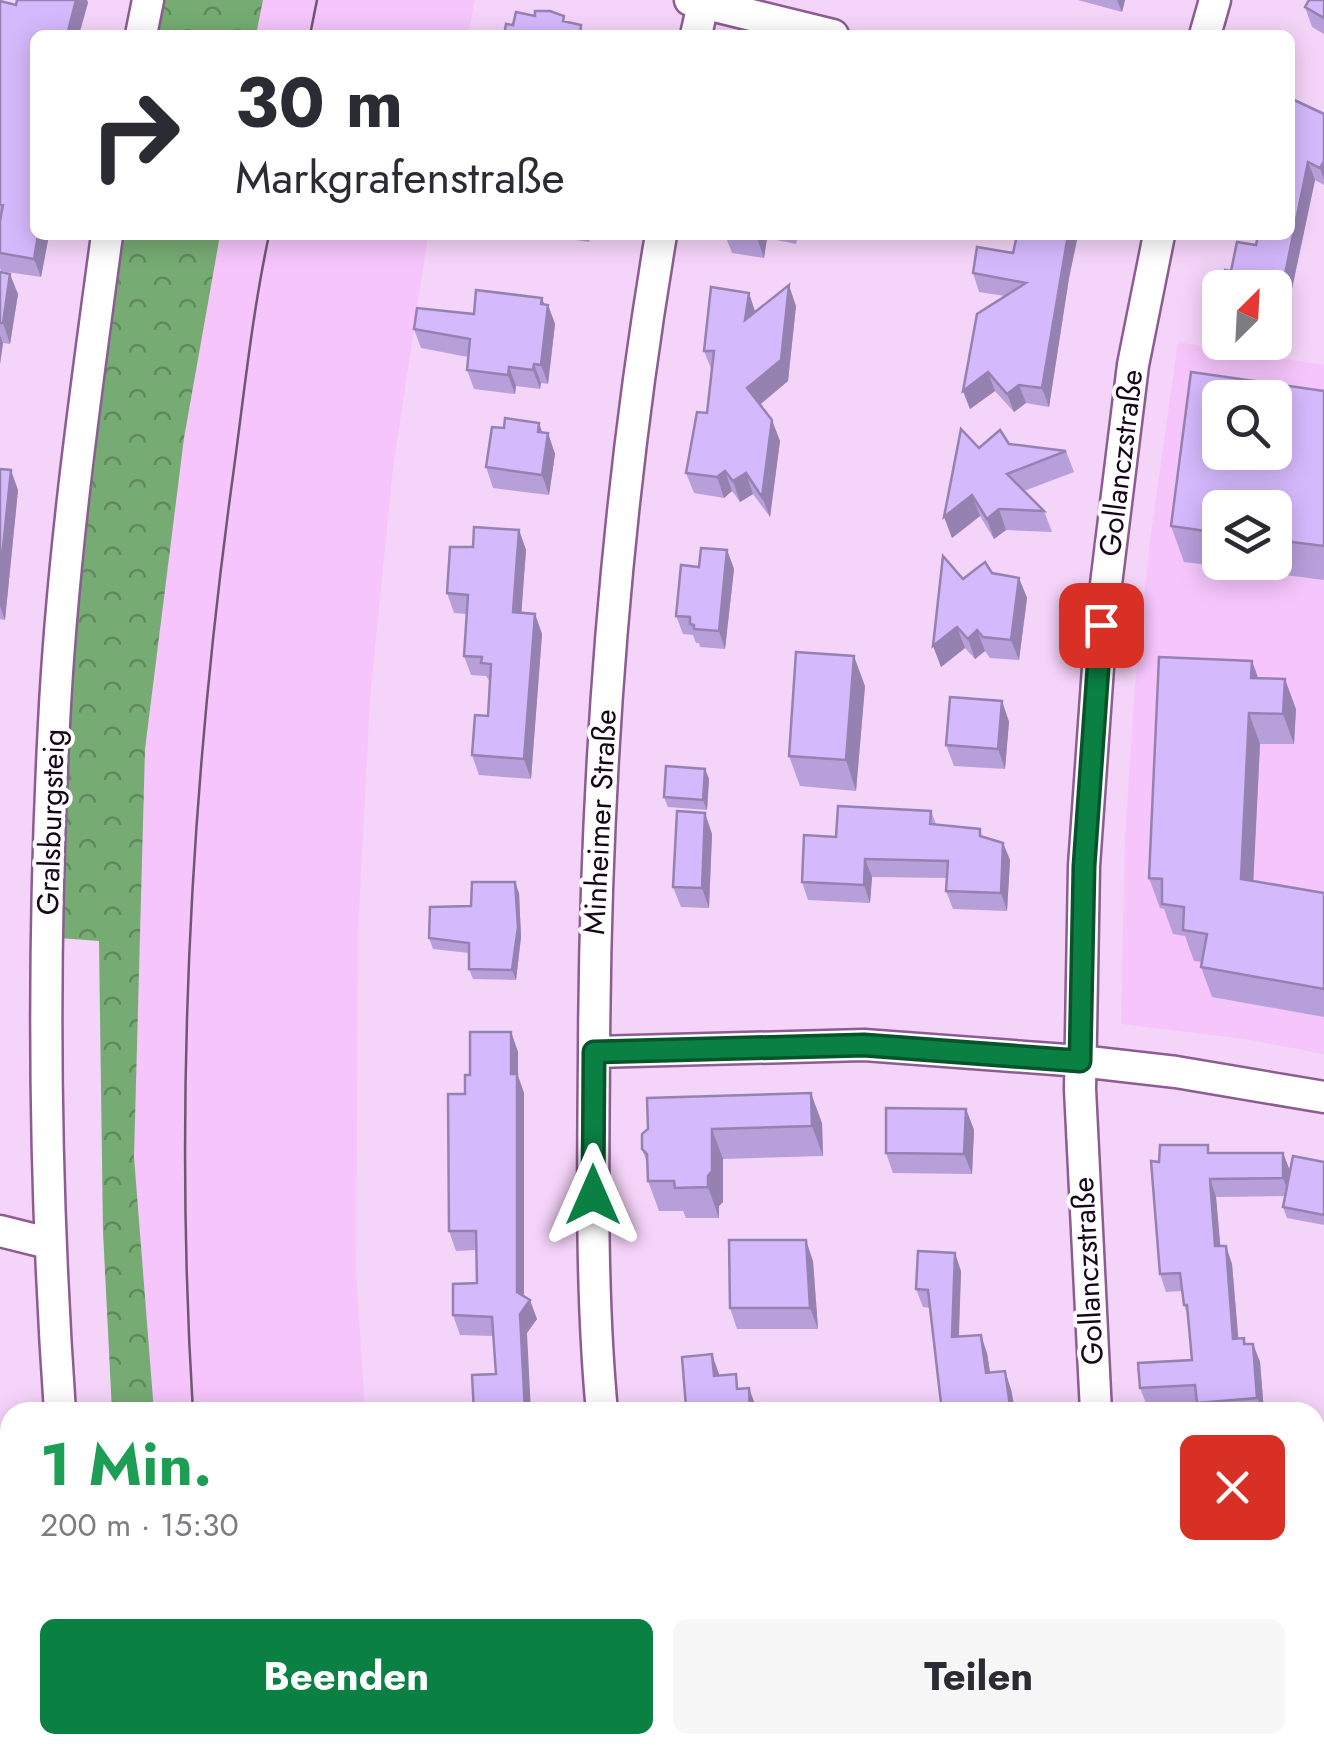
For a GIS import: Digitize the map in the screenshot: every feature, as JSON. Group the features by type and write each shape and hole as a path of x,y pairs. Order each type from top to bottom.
{"street":[{"path":"142,30 148,0"},
{"path":"1206,30 1215,0"},
{"path":"696,30 697,2 813,30"},
{"name":"Gralsburgsteig","path":"59,1402 48,1242 44,1076 54,722 74,487 106,240"},
{"name":"Minheimer Straße","path":"602,1402 594,1221 598,819 612,604 647,316 660,240"},
{"name":"Gollanczstraße","path":"1096,1402 1080,1061 1084,866 1101,625 1133,365 1158,240"},
{"path":"594,1052 864,1045 1080,1061 1176,1072 1324,1097"},
{"path":"0,1231 48,1242"}],"shaded area":[{"path":"202,0 475,0 469,30 196,30"},
{"path":"160,240 427,240 393,468 370,698 358,932 356,1273 364,1402 113,1402 103,1231 99,940"},
{"path":"1178,342 1202,346 1202,360 1292,360 1324,365 1324,1054 1245,1039 1121,1024 1125,838 1150,541"}],"green space":[{"path":"160,0 263,0 257,30 155,30"},
{"path":"116,240 219,240 184,438 145,749 134,1157 153,1402 112,1402 103,1231 99,941 59,938 68,724 84,505"}],"building":[{"path":"17,0 76,0 68,30 30,30 30,240 37,240 34,259 0,253 0,1 16,5"},
{"path":"1309,0 1324,0 1324,18 1305,7"},
{"path":"535,11 550,11 564,16 563,21 581,25 580,30 505,30 506,24 513,25 516,12 535,16"},
{"path":"1295,100 1324,114 1324,161 1320,168 1308,162 1295,225"},
{"path":"1016,240 1067,240 1042,388 1019,385 1007,394 988,372 963,391 977,314 1026,283 973,273 977,247 1013,253"},
{"path":"1257,240 1292,240 1286,270 1231,270 1237,242 1256,245"},
{"path":"0,272 10,274 3,323 0,323"},
{"path":"789,285 781,360 747,388 772,420 762,497 746,473 733,481 725,471 717,477 686,473 697,412 707,413 714,351 704,351 711,287 749,293 745,320"},
{"path":"476,290 542,298 541,304 548,305 541,365 534,364 533,370 509,367 508,375 467,370 470,339 414,329 417,308 474,314"},
{"path":"1191,372 1247,380 1202,380 1202,470 1292,470 1292,386 1324,391 1324,546 1292,542 1292,490 1202,490 1202,530 1171,526"},
{"path":"505,418 539,423 538,432 548,433 542,475 486,467 492,427 504,428"},
{"path":"961,429 979,448 1000,430 1009,444 1066,451 1007,474 1044,511 999,509 987,519 972,495 944,517"},
{"path":"0,469 11,470 0,576"},
{"path":"474,527 519,530 513,612 535,614 524,759 472,755 475,715 488,716 491,664 481,663 482,657 464,656 468,595 447,593 450,547 473,547"},
{"path":"701,548 727,550 719,631 694,629 690,617 676,616 681,565 699,567"},
{"path":"943,556 963,579 985,562 992,573 1019,578 1011,640 983,637 977,630 968,639 957,627 933,646"},
{"path":"796,652 854,656 846,760 789,756"},
{"path":"1159,657 1252,661 1251,678 1285,679 1283,714 1249,713 1241,879 1324,893 1324,989 1201,967 1207,934 1183,930 1184,907 1162,904 1162,879 1149,878"},
{"path":"950,697 1002,701 998,749 946,745"},
{"path":"666,766 705,769 703,800 664,797"},
{"path":"838,806 931,811 930,824 980,829 980,836 1003,843 1001,893 946,891 948,861 865,859 864,885 802,882 804,835 836,837"},
{"path":"677,811 705,813 702,888 673,887"},
{"path":"472,882 515,882 518,927 512,970 469,969 469,943 429,938 430,907 471,906"},
{"path":"470,1032 511,1032 511,1074 517,1074 517,1292 530,1300 520,1314 524,1402 473,1402 472,1375 496,1374 492,1317 453,1315 453,1284 477,1283 476,1231 449,1231 448,1094 465,1094 465,1075 470,1075"},
{"path":"811,1093 812,1126 712,1129 708,1187 675,1188 674,1181 648,1181 647,1154 642,1149 642,1134 648,1129 647,1098"},
{"path":"886,1108 966,1109 964,1154 886,1153"},
{"path":"1160,1145 1208,1145 1208,1153 1283,1153 1283,1178 1210,1179 1215,1246 1226,1246 1233,1339 1244,1338 1244,1344 1253,1344 1257,1398 1197,1402 1195,1385 1140,1388 1138,1363 1192,1360 1180,1273 1160,1274 1151,1161 1159,1162"},
{"path":"1293,1156 1324,1162 1324,1215 1283,1207"},
{"path":"729,1240 806,1240 810,1308 730,1308"},
{"path":"918,1251 955,1253 952,1337 981,1335 986,1373 1005,1371 1009,1402 941,1402 928,1290 916,1289"},
{"path":"712,1354 714,1376 736,1374 737,1389 749,1388 750,1402 686,1402 682,1357"}],"tram line":[{"path":"311,30 317,0"},
{"path":"192,1402 185,1181 196,835 217,605 252,330 268,240"}],"route":[{"path":"593,1195 594,1052 864,1045 1080,1061 1084,866 1101,625"}]}
